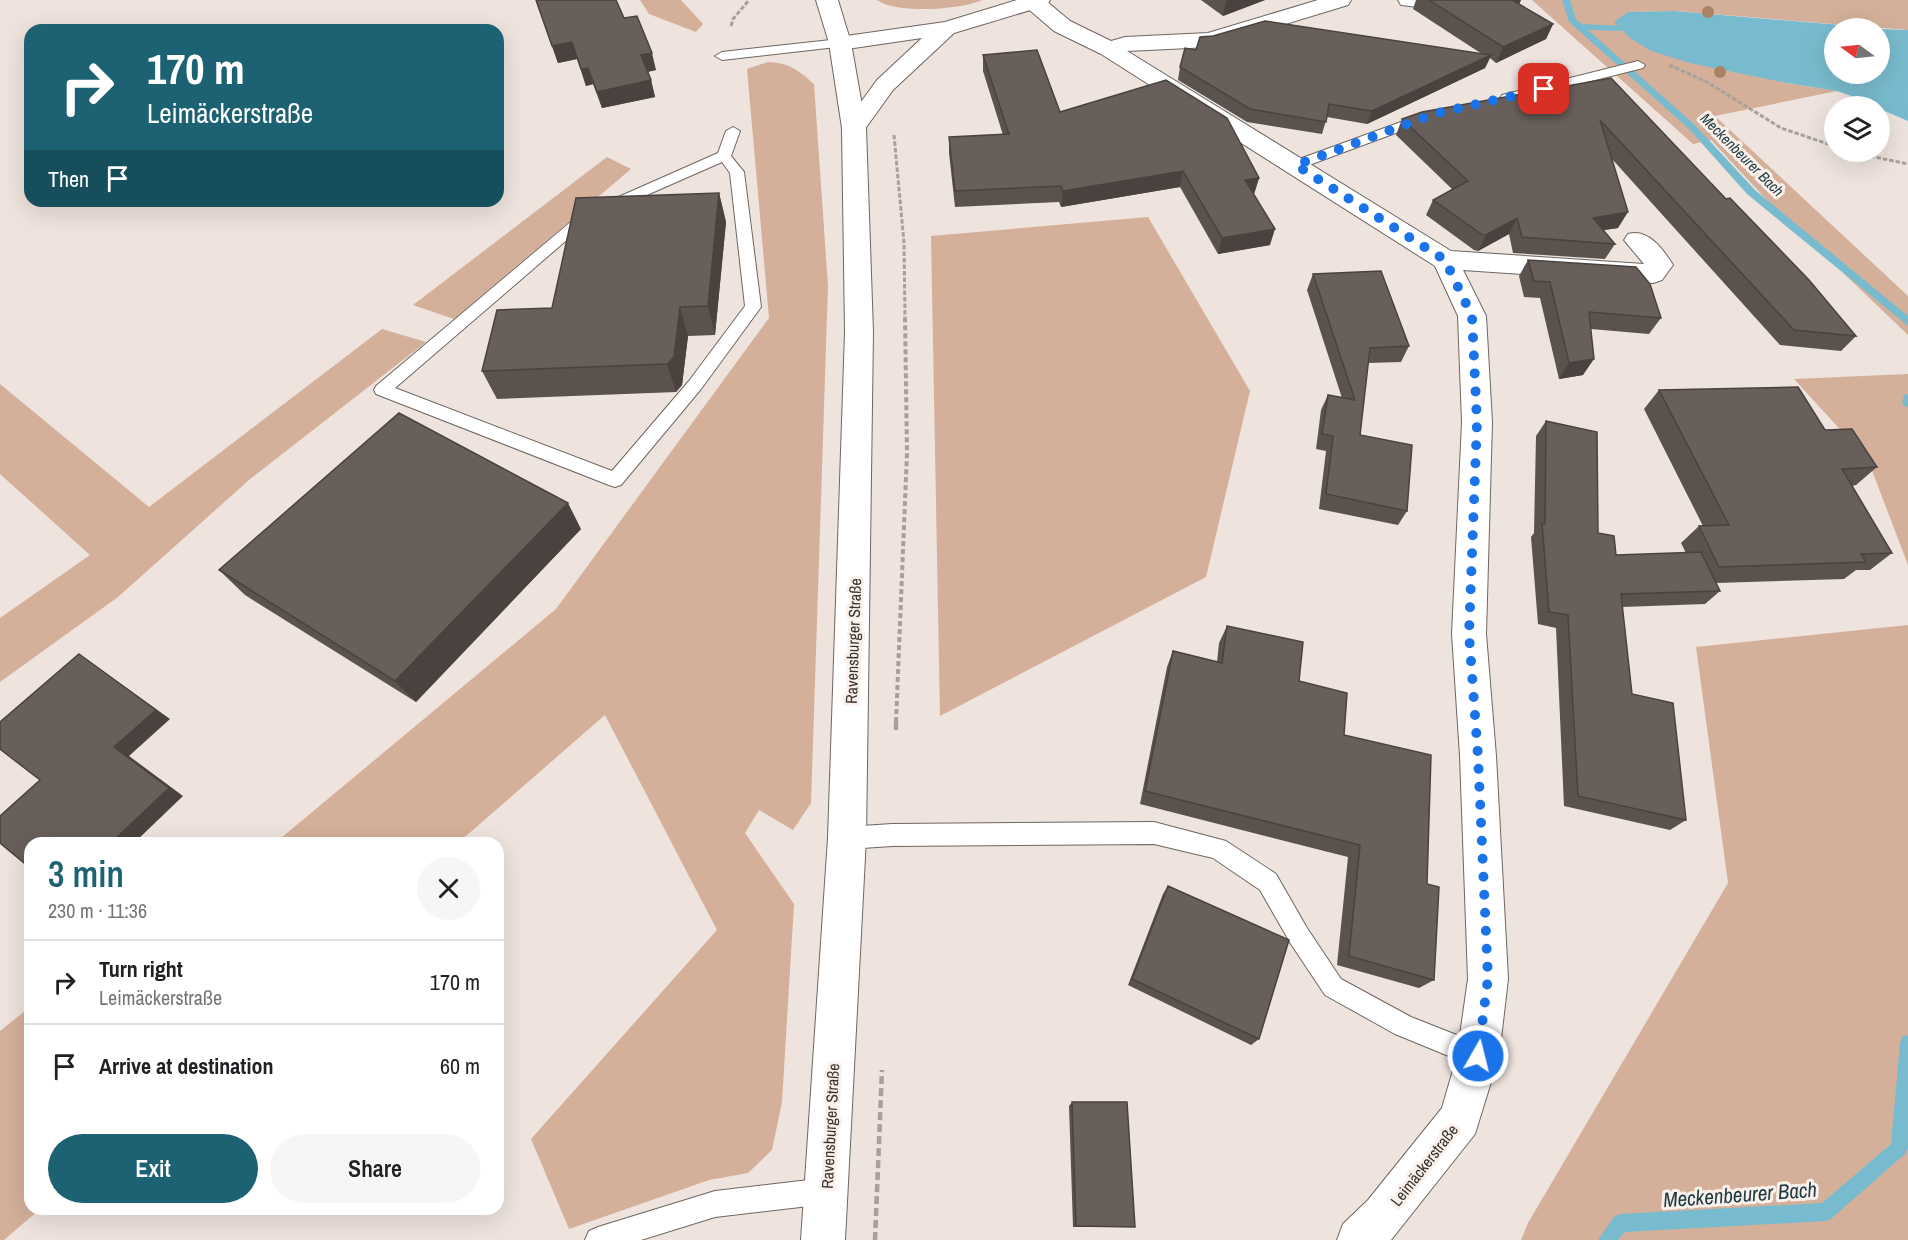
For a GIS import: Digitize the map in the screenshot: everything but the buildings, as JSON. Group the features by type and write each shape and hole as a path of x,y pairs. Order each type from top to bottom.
{"street":[{"name":"Ravensburger Straße","path":"823,1240 847,838 859,332 854,128 840,43 827,0"},
{"path":"1108,49 1125,44 1210,40 1340,0"},
{"path":"840,43 948,28 1036,1 1062,26 1108,49 1445,260 1653,274 1660,265 1636,240"},
{"path":"854,128 885,85 915,55 948,28"},
{"name":"Leimäckerstraße","path":"1359,1240 1384,1216 1460,1119 1478,1056 1488,978 1478,756 1469,634 1477,422 1472,316 1445,260"}],"lane":[{"path":"722,56 840,43"},
{"path":"1489,101 1638,65"},
{"path":"1296,165 1434,114"},
{"path":"724,156 737,172 753,307 695,385 615,480 382,390 585,217 724,156 733,131"},
{"path":"847,838 891,835 1154,833 1218,849 1268,882 1299,936 1333,987 1403,1026 1478,1056"},
{"path":"598,1240 715,1204 826,1191"}],"path":[{"path":"1638,65 1671,65 1707,82 1781,128 1824,143"},
{"path":"1890,160 1908,164"}],"shaded area":[{"path":"640,0 681,0 703,24 696,32 649,14"},
{"path":"877,0 982,0 944,8 913,9"},
{"path":"1532,0 1908,0 1908,30 1890,29 1890,18 1824,18 1824,23 1674,11 1628,12 1781,82 1837,91 1715,116 1908,296 1908,335 1764,197 1711,140 1693,144"},
{"path":"768,62 782,64 793,68 814,84 828,286 811,803 793,830 759,810 745,833 794,904 782,1102 772,1150 748,1173 709,1180 569,1229 531,1139 717,930 605,715 465,837 282,837 556,609 769,318 747,69"},
{"path":"607,157 631,169 454,319 413,305"},
{"path":"1148,217 1250,391 1206,577 940,716 931,236"},
{"path":"382,329 426,342 249,480 118,597 0,682 0,618 90,555 0,474 0,384 149,507"},
{"path":"1908,374 1908,565 1868,460 1794,379"},
{"path":"1908,625 1908,1240 1521,1240 1528,1223 1728,883 1696,647"},
{"path":"24,1012 24,1215 33,1215 4,1240 0,1240 0,1031"}],"water":[{"path":"1674,11 1824,24 1824,84 1890,84 1890,29 1908,30 1908,121 1890,113 1890,96 1851,96 1837,91 1690,63 1651,51 1630,38 1614,22 1628,12"}],"waterway":[{"name":"Meckenbeurer Bach","path":"1566,0 1572,20 1692,127 1751,192 1908,322"},
{"path":"1580,27 1620,28"},
{"name":"Meckenbeurer Bach","path":"1908,398 1908,404"},
{"name":"Meckenbeurer Bach","path":"1607,1240 1620,1223 1826,1212 1899,1148 1908,1043"}],"route":[{"path":"1478,1056 1488,978 1478,756 1469,634 1477,422 1472,316 1445,260 1296,165 1377,133 1434,114 1544,89"}]}
